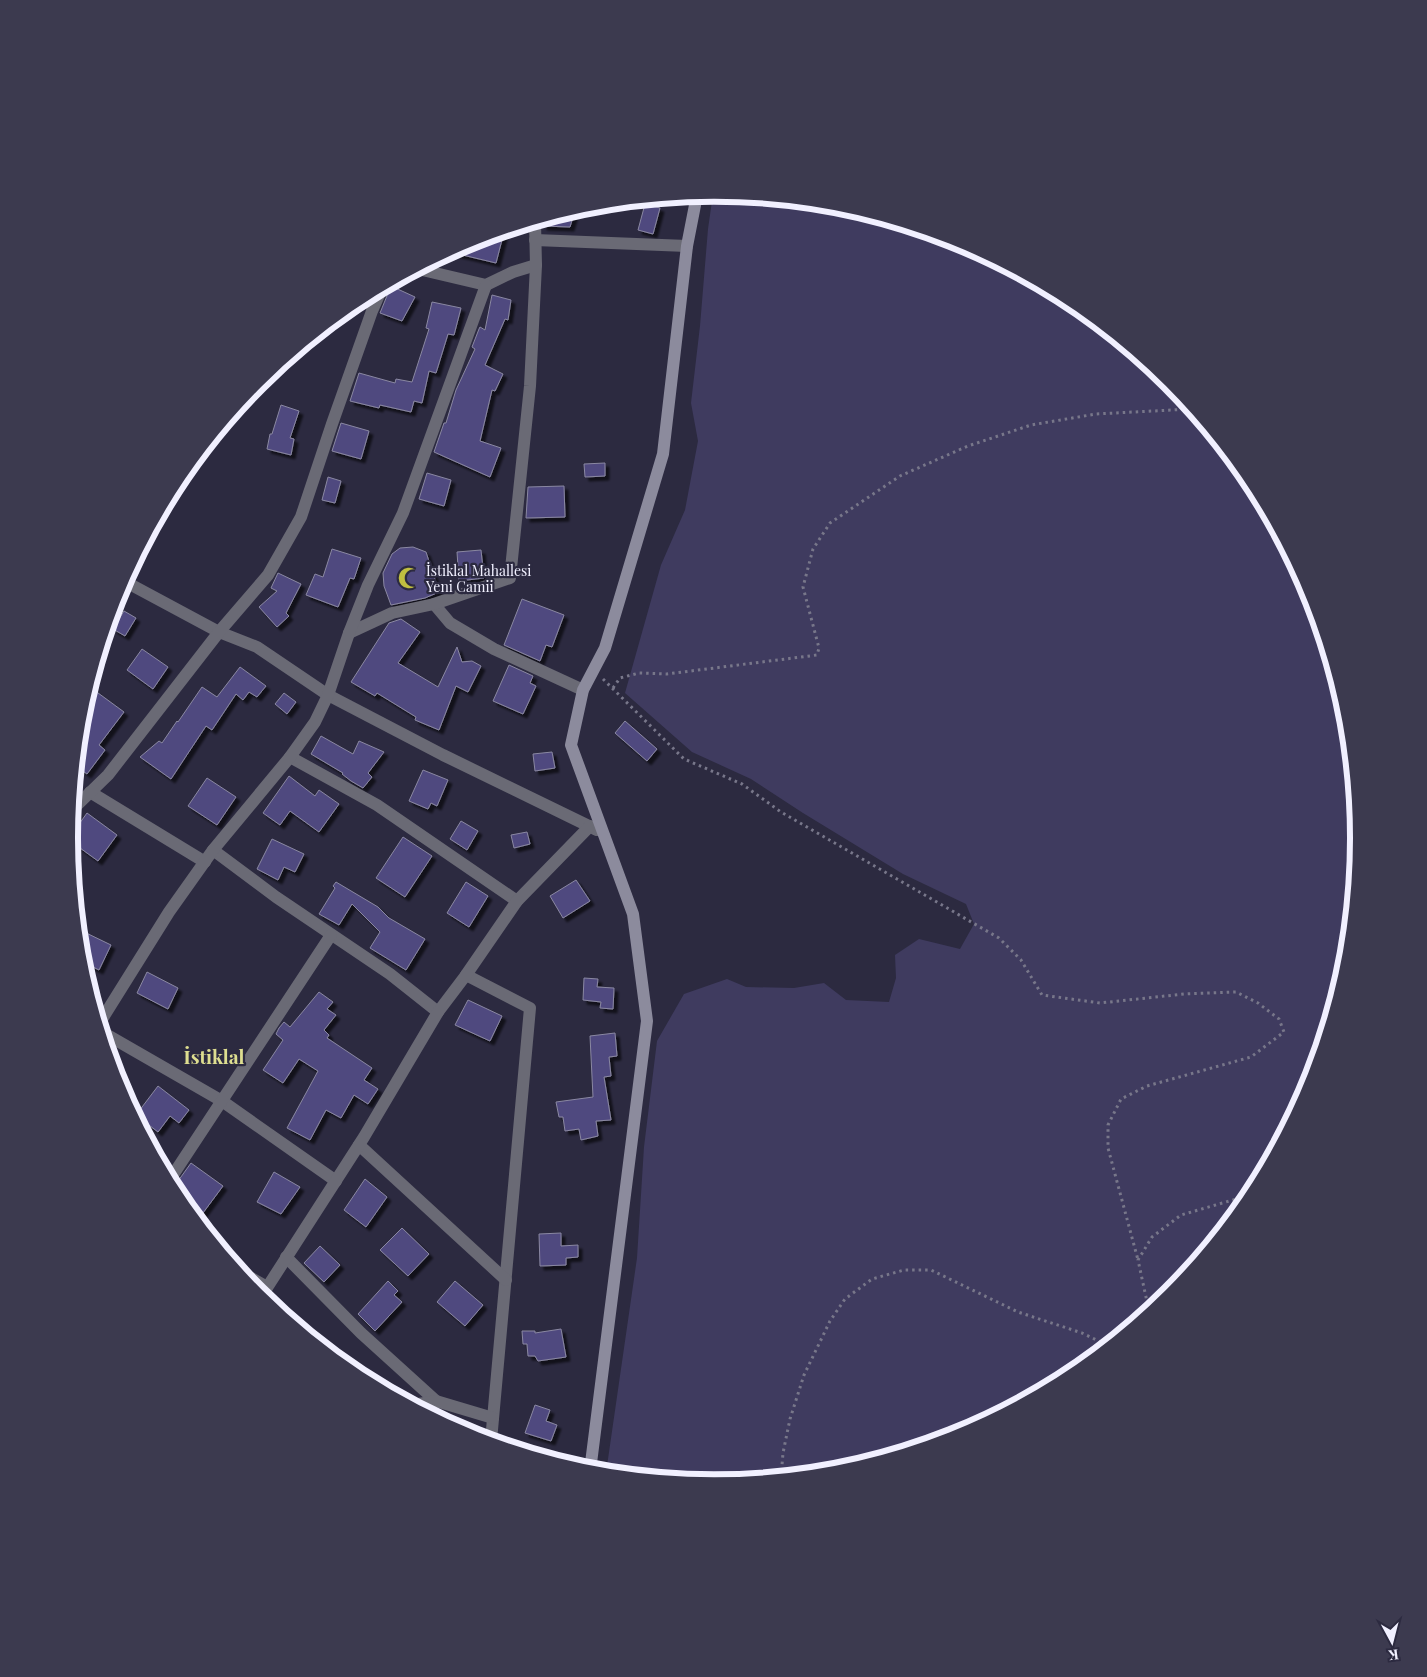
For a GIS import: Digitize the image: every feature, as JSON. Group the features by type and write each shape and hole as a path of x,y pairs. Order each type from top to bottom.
{"street":[{"path":"591,1462 647,1021 633,914 571,745 583,690 605,648 663,454 687,246 695,203"},
{"path":"349,633 392,613 434,604 510,578 530,386 536,265 534,228"},
{"path":"535,240 687,246"},
{"path":"427,271 486,285 513,272 536,265"},
{"path":"103,1017 169,912 213,850 290,757 315,722 328,695 368,585 403,513 486,285"},
{"path":"79,804 108,775 219,632 268,575 301,517 377,300"},
{"path":"131,584 219,632 257,647 328,695 443,755 604,833"},
{"path":"434,604 450,623 487,644 583,690"},
{"path":"290,757 377,805 517,901"},
{"path":"90,792 205,862"},
{"path":"266,1290 359,1145 438,1012 517,901 590,826"},
{"path":"213,850 260,885 390,974 438,1012"},
{"path":"174,1174 332,934"},
{"path":"466,975 530,1008 492,1434"},
{"path":"109,1036 222,1100 336,1181"},
{"path":"359,1145 506,1280"},
{"path":"286,1257 362,1333 436,1401 493,1418"},
{"path":"422,1403 436,1401"}],"path":[{"path":"613,688 620,678 639,673 667,674 817,655 819,648 803,587 813,549 830,523 900,476 968,446 1031,425 1096,414 1183,409"},
{"path":"593,670 684,759 742,784 781,812 999,938 1021,960 1042,995 1100,1003 1184,994 1236,992 1258,1003 1279,1020 1284,1032 1251,1057 1147,1086 1121,1099 1108,1125 1108,1148 1138,1260 1147,1303"},
{"path":"1138,1260 1152,1237 1181,1215 1238,1198"},
{"path":"782,1470 783,1452 790,1419 804,1375 830,1321 846,1299 872,1279 904,1270 931,1270 1018,1312 1082,1333 1102,1342"}],"shaded area":[{"path":"712,202 714,202 797,208 878,224 918,236 995,268 1032,288 1101,334 1133,360 1192,419 1218,451 1264,520 1284,557 1316,634 1328,674 1344,755 1350,838 1344,922 1337,963 1316,1043 1301,1082 1284,1120 1242,1192 1192,1258 1163,1288 1133,1317 1067,1367 995,1409 957,1426 918,1441 838,1462 797,1469 714,1474 672,1473 607,1465 637,1258 644,1147 657,1041 684,994 727,979 746,987 794,988 824,983 846,1000 889,1002 896,978 895,955 919,939 960,949 974,924 966,904 903,874 751,779 692,752 625,693 661,565 685,510 698,441 691,403"}],"building":[{"path":"644,207 660,208 653,234 638,230"},
{"path":"572,219 570,227 543,226 549,224"},
{"path":"502,239 496,263 462,255"},
{"path":"396,288 415,297 402,321 380,313 388,293"},
{"path":"492,295 511,300 508,320 505,319 485,365 503,374 495,391 492,390 480,441 501,448 490,477 434,452 444,423 446,423 456,390 475,349 472,347 479,329 480,327 485,330"},
{"path":"432,302 461,308 454,335 448,334 436,373 429,371 422,403 414,401 411,412 380,405 379,408 350,401 359,373 395,383 396,379 412,382 429,329 426,328"},
{"path":"281,405 299,411 290,438 294,439 291,455 267,449 270,434 272,434"},
{"path":"341,423 369,431 361,459 332,451"},
{"path":"605,463 605,476 585,477 584,464"},
{"path":"427,473 451,480 444,506 419,499"},
{"path":"328,477 341,481 335,503 322,500"},
{"path":"564,486 565,517 526,518 528,487"},
{"name":"İstiklal Mahallesi Yeni Camii","path":"413,547 426,552 439,592 425,598 391,605 384,586 383,573 392,554 400,548"},
{"path":"332,549 361,558 354,579 350,578 338,607 306,595 315,574 323,577"},
{"path":"481,550 484,578 459,581 457,552"},
{"path":"278,573 301,584 286,613 289,616 277,627 259,607 277,591 271,588"},
{"path":"522,599 564,615 552,647 546,645 540,661 504,645"},
{"path":"124,611 136,618 125,636 113,629"},
{"path":"401,619 420,632 398,663 438,687 457,647 462,662 472,661 481,666 468,692 456,686 439,730 415,720 416,717 377,693 375,696 351,682 389,623"},
{"path":"142,649 168,667 153,689 127,670"},
{"path":"509,665 533,676 530,683 536,686 523,714 493,701"},
{"path":"240,667 266,686 257,697 249,692 243,700 236,694 212,730 206,726 171,779 140,757 159,741 162,743 202,687 217,697"},
{"path":"95,691 124,712 99,745 105,750 87,774 82,770 83,755"},
{"path":"284,693 296,702 287,714 275,704"},
{"path":"625,721 657,749 647,761 615,733"},
{"path":"321,736 353,754 359,741 384,752 368,773 372,777 363,788 351,781 343,773 311,754"},
{"path":"552,752 555,768 535,771 533,754"},
{"path":"423,770 448,780 437,806 431,803 428,809 409,801"},
{"path":"289,776 315,796 319,790 339,804 319,832 290,811 280,825 263,813"},
{"path":"207,778 236,797 217,825 188,806"},
{"path":"87,813 117,835 98,861 78,847 78,825"},
{"path":"461,821 478,831 467,850 450,839"},
{"path":"527,832 530,844 514,848 511,835"},
{"path":"403,837 432,856 405,897 376,878"},
{"path":"272,839 304,854 295,872 284,867 278,880 257,869"},
{"path":"576,880 590,901 563,918 550,896"},
{"path":"336,882 378,907 389,918 425,939 406,970 370,948 380,932 352,904 339,925 319,914 335,888 333,886"},
{"path":"466,882 488,896 469,927 447,913"},
{"path":"85,932 111,945 99,970 91,966"},
{"path":"147,972 178,988 168,1009 137,993"},
{"path":"584,978 598,979 597,987 614,988 613,1009 600,1008 601,1002 583,1000"},
{"path":"319,992 333,1002 327,1009 336,1015 324,1030 329,1035 327,1038 372,1068 364,1080 378,1089 368,1104 354,1095 341,1118 326,1110 310,1140 287,1128 318,1071 299,1059 283,1083 263,1070 283,1040 276,1034 279,1028 284,1022 290,1027"},
{"path":"468,1000 502,1016 490,1041 455,1025"},
{"path":"615,1033 617,1056 609,1057 611,1076 604,1077 611,1120 596,1121 598,1136 581,1140 579,1129 565,1131 563,1117 559,1117 556,1102 593,1097 590,1036"},
{"path":"158,1086 189,1110 179,1123 170,1116 158,1132 143,1121 139,1111"},
{"path":"191,1163 223,1186 201,1215 178,1181"},
{"path":"274,1172 300,1187 281,1214 257,1202"},
{"path":"365,1179 387,1197 366,1227 344,1210"},
{"path":"402,1228 429,1254 408,1276 380,1250"},
{"path":"561,1233 561,1246 578,1245 578,1257 566,1258 566,1265 540,1266 539,1234"},
{"path":"320,1246 340,1265 324,1282 304,1263"},
{"path":"388,1281 398,1291 394,1295 402,1302 375,1331 358,1314"},
{"path":"455,1281 483,1305 465,1326 437,1302"},
{"path":"561,1329 566,1357 538,1361 535,1356 528,1356 527,1344 523,1344 522,1331 535,1331 535,1333"},
{"path":"535,1405 550,1410 546,1421 557,1425 551,1441 525,1433"}],"place":[{"name":"İstiklal Mahallesi Yeni Camii","path":"409,578"}],"district":[{"name":"İstiklal","path":"214,1056"}]}
